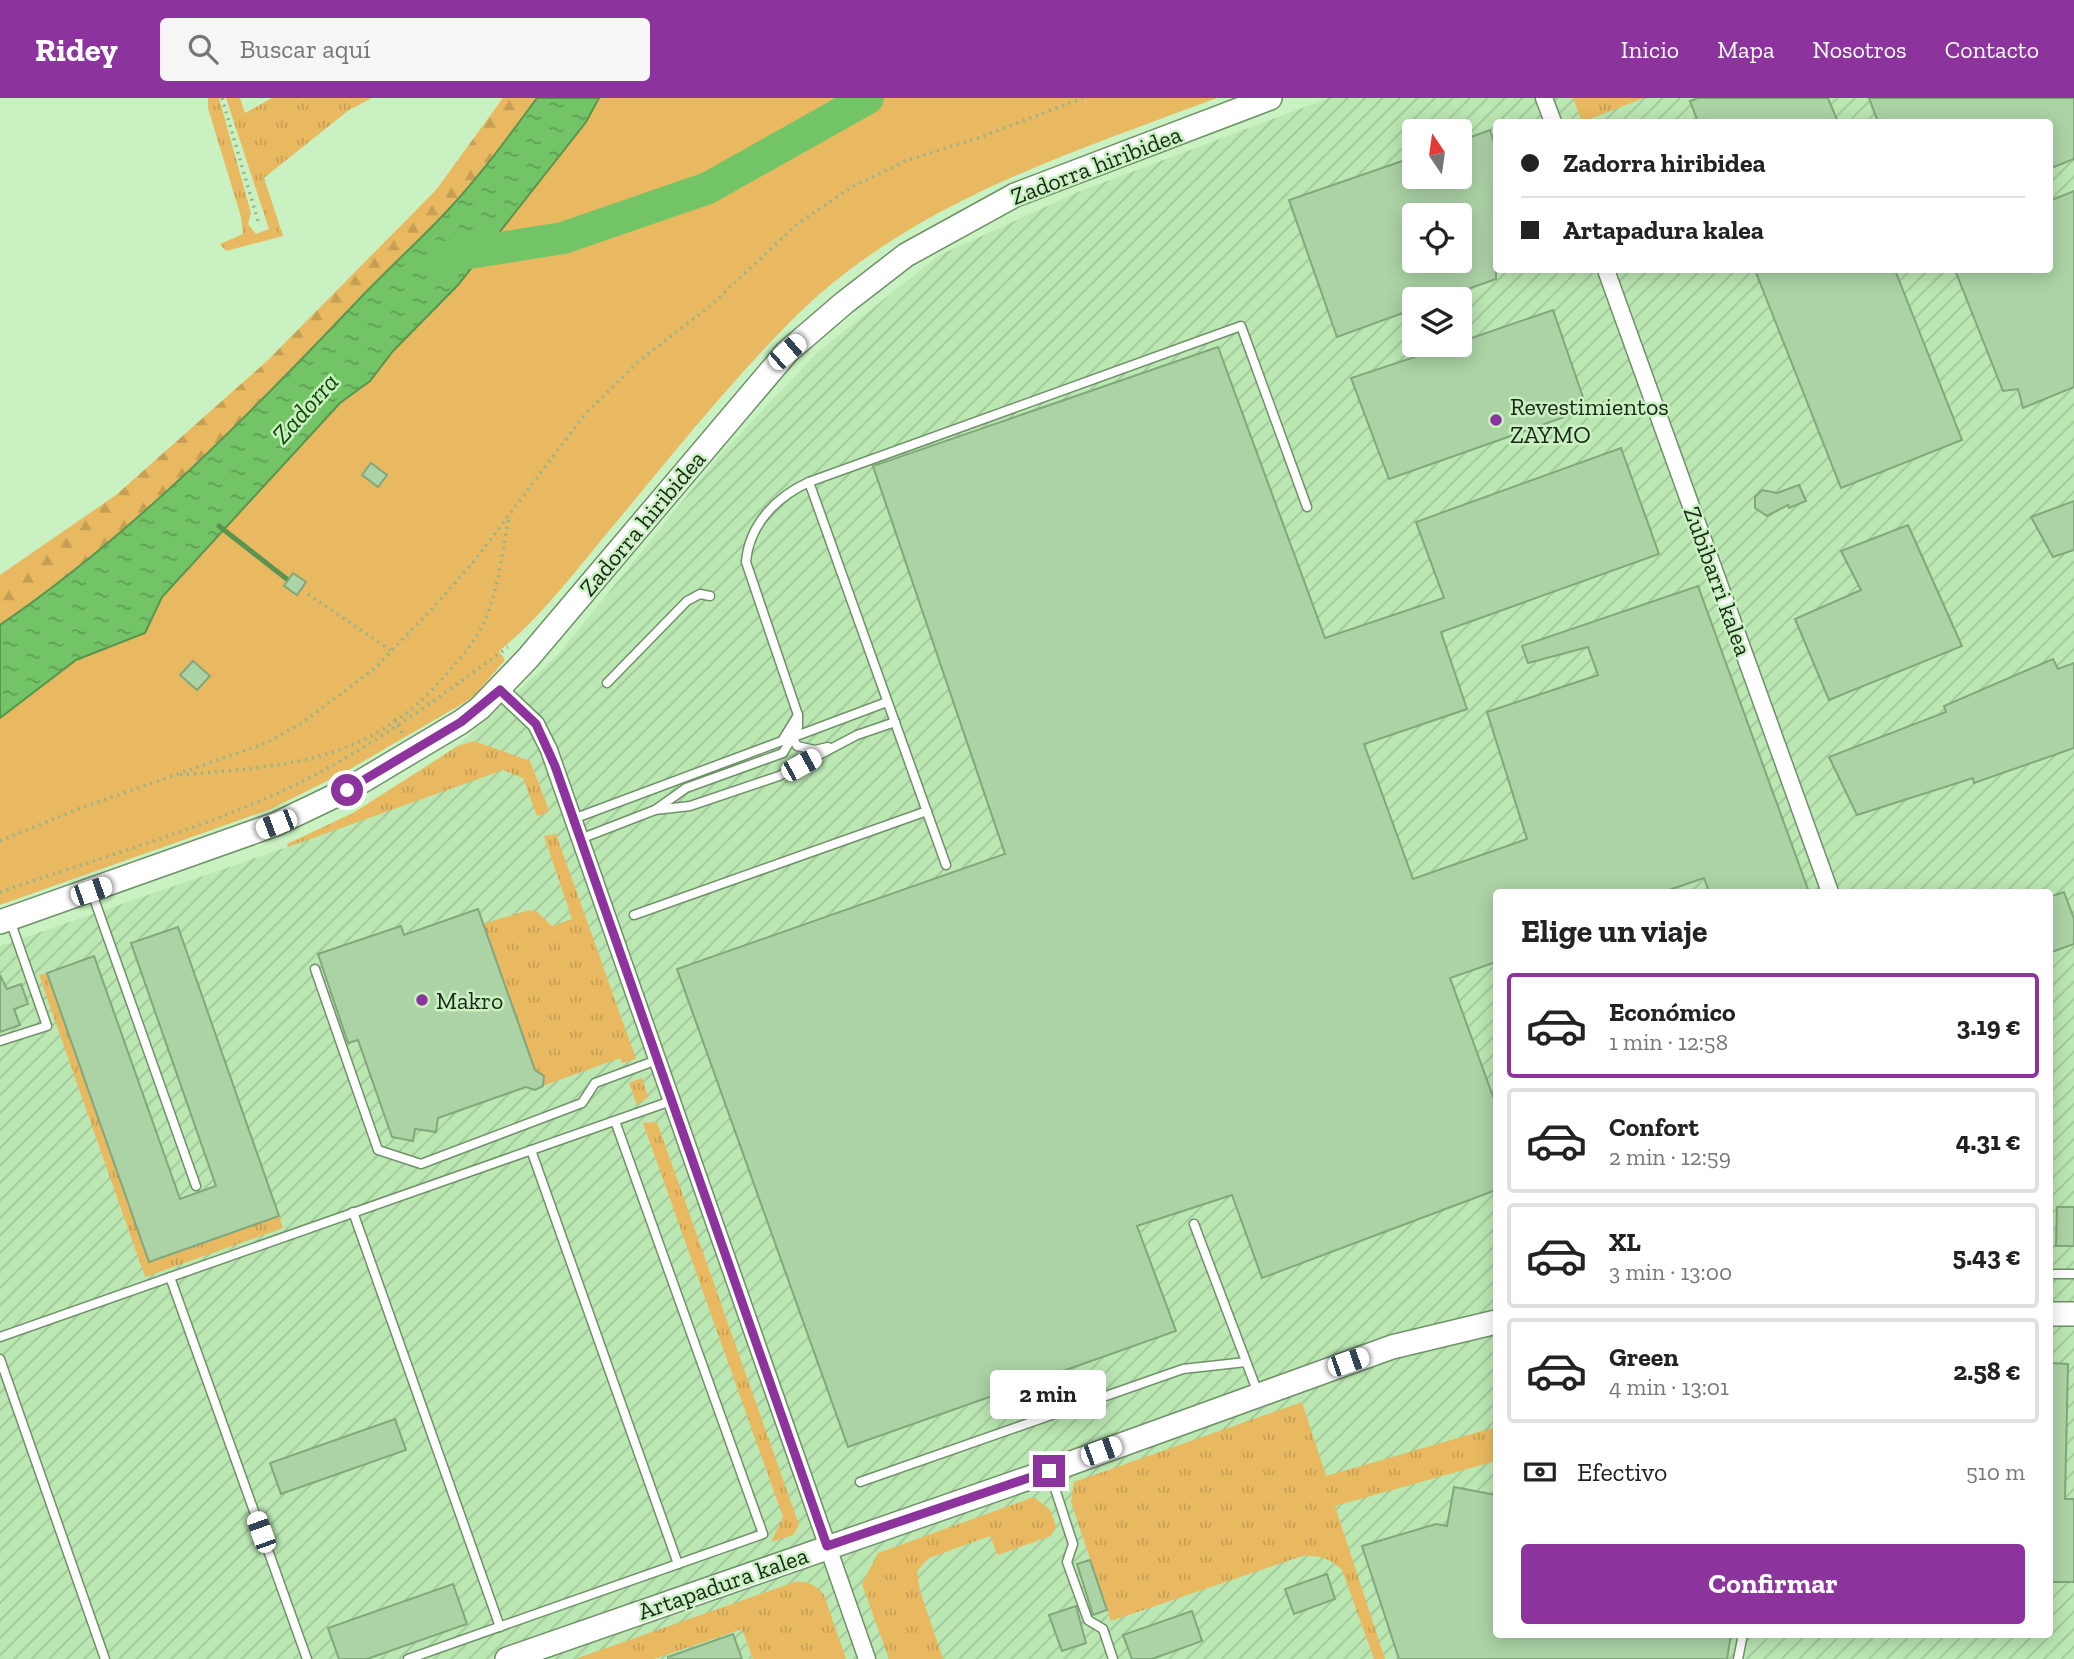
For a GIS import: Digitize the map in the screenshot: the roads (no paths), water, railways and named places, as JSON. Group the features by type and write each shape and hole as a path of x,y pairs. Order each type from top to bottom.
{"main road":[{"name":"Zadorra hiribidea","path":"5,921 230,842 306,811 430,742 481,708 500,690 787,352 906,255 1015,195 1270,98"},
{"path":"2053,1314 2074,1314"},
{"name":"Artapadura kalea","path":"507,1659 1049,1471 1258,1393 1431,1335 1493,1323"}],"street":[{"path":"1544,98 1552,119"},
{"name":"Zubibarri kalea","path":"1607,273 1829,889"},
{"path":"500,690 536,724 549,750 867,1659"}],"lane":[{"path":"573,819 782,741 799,727 798,715 746,562 747,542 755,528 792,489 809,481 1241,326 1307,507"},
{"path":"809,481 946,865"},
{"path":"607,683 687,601 700,594 710,596"},
{"path":"580,839 655,810 686,788 783,753 792,733 887,702"},
{"path":"655,810 690,806 779,776 836,746 895,722"},
{"path":"792,733 797,746 815,750 836,746"},
{"path":"634,915 927,811"},
{"path":"91,891 196,1186"},
{"path":"0,1041 47,1026 5,921"},
{"path":"315,969 378,1150 421,1164 582,1103 595,1083 657,1060"},
{"path":"0,1337 671,1101"},
{"path":"408,1659 763,1534 615,1121"},
{"path":"531,1150 678,1564"},
{"path":"353,1212 500,1627"},
{"path":"1194,1224 1258,1393"},
{"path":"2053,1274 2074,1274"},
{"path":"170,1277 307,1659"},
{"path":"0,1359 105,1659"},
{"path":"860,1482 1183,1369 1246,1362"},
{"path":"1049,1471 1073,1544 1067,1562 1088,1620 1103,1629 1113,1659"},
{"path":"1738,1659 1741,1638"}],"water":[{"name":"Zadorra","path":"537,98 599,98 586,122 458,285 393,351 370,381 340,403 162,597 145,633 76,660 0,718 0,625 99,551 236,426 448,210"}],"waterway":[{"path":"444,257 563,238 708,188 868,98"},
{"path":"219,526 288,580"}],"place":[{"name":"Revestimientos ZAYMO","path":"1496,420"},
{"name":"Makro","path":"422,1000"}]}
